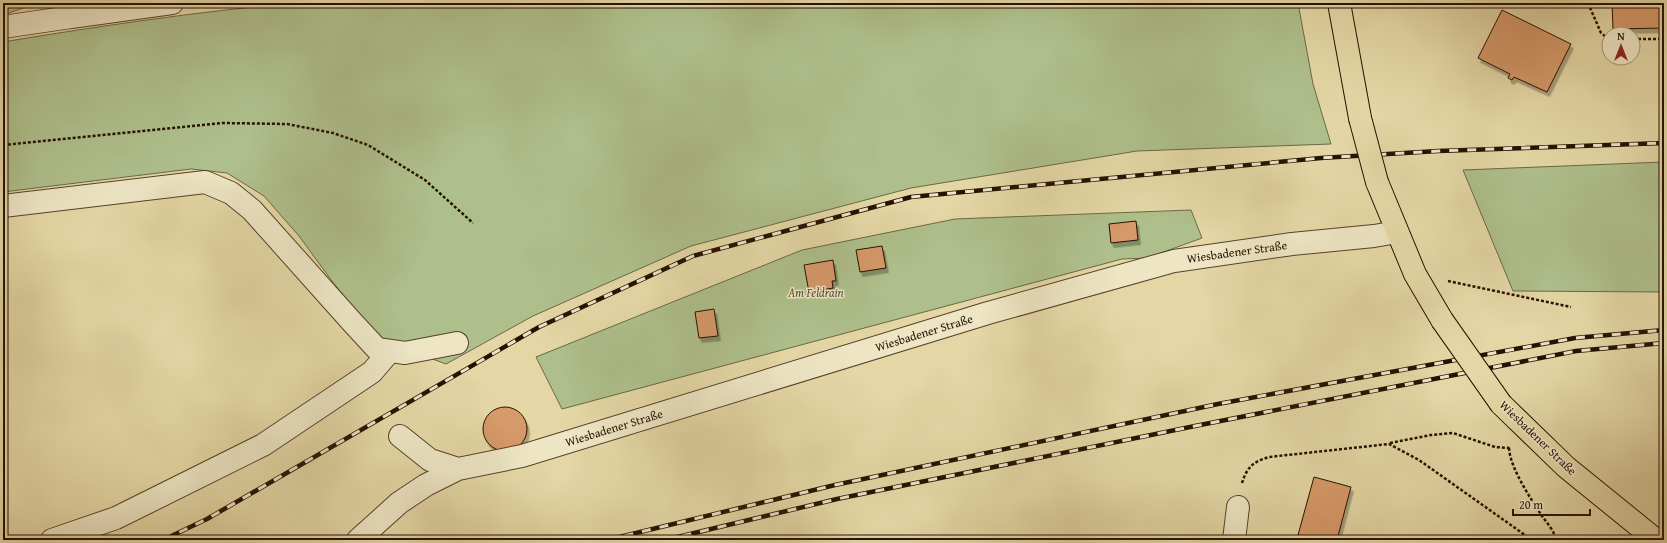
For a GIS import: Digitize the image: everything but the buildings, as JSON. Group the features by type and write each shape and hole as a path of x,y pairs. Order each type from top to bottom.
{"main road":[{"name":"Wiesbadener Straße","path":"1339,3 1360,118 1377,182 1415,274 1442,320 1501,404 1566,467 1656,540"}],"street":[{"path":"3,27 68,10 172,3"},
{"path":"3,206 205,182 231,193 252,210 377,348 405,353 457,342"},
{"name":"Wiesbadener Straße","path":"358,540 399,504 426,485 458,470 522,456 988,313 1174,261 1292,244 1374,236 1397,232"},
{"path":"52,540 116,518 263,444 372,372 390,351"},
{"path":"400,436 430,460 458,470"},
{"path":"1234,540 1238,507"}],"path":[{"path":"1588,3 1601,34"},
{"path":"1641,39 1664,39"},
{"path":"3,145 223,123 287,124 334,133 368,144 425,180 473,223"},
{"path":"1441,279 1571,307"},
{"path":"1238,507 1246,472 1255,461 1269,457 1389,444 1453,433 1495,447"},
{"path":"1389,444 1419,460 1532,540"},
{"path":"1509,448 1513,464 1556,540"}],"green space":[{"path":"3,3 31,3 29,6 3,15"},
{"path":"293,3 1298,3 1313,84 1331,144 1137,151 911,188 691,246 533,316 446,364 378,339 332,281 299,236 264,196 227,173 191,169 3,192 3,42 148,20"},
{"path":"1664,162 1664,292 1513,291 1463,170"},
{"name":"Am Feldrain","path":"1191,210 1202,238 1147,258 1122,259 562,409 536,357 802,250 955,219"}],"railway":[{"path":"163,540 207,519 539,327 693,256 911,197 1321,158 1438,151 1664,143"},
{"path":"607,540 835,485 1218,404 1575,338 1664,330"},
{"path":"665,540 837,499 1195,426 1576,351 1664,343"}]}
